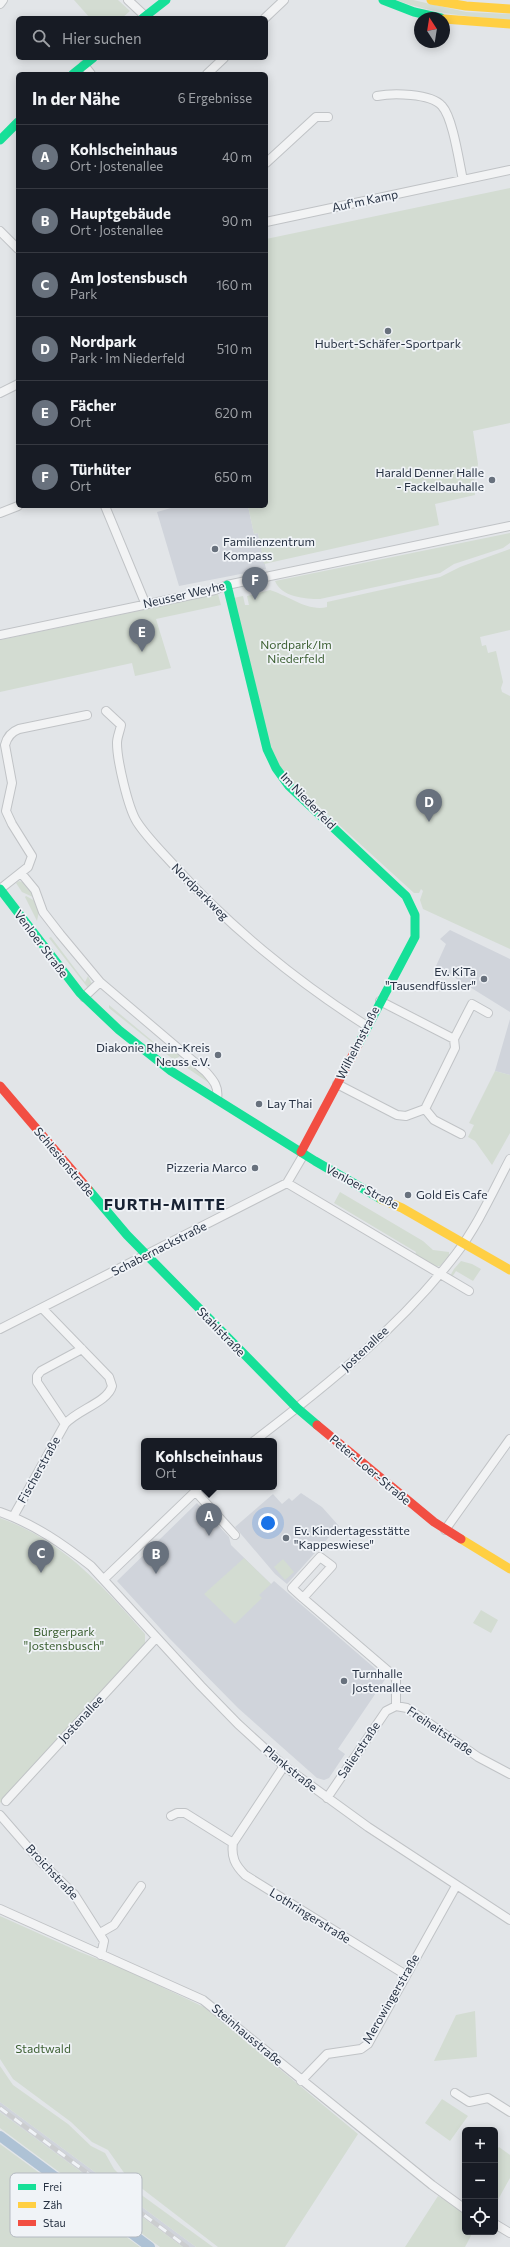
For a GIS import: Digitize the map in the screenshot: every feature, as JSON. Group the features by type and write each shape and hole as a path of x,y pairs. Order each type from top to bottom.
{"street":[{"path":"0,4 3,0"},
{"path":"128,0 143,16"},
{"path":"145,16 166,0"},
{"path":"267,16 284,0"},
{"path":"383,0 414,12"},
{"path":"431,0 466,6 510,9"},
{"path":"450,19 510,24"},
{"path":"75,72 90,60"},
{"path":"209,72 222,60"},
{"path":"84,65 89,72"},
{"path":"376,96 394,93 433,100 442,105 449,121 463,180"},
{"path":"268,161 316,117 328,118"},
{"path":"0,140 16,124"},
{"name":"Auf'm Kamp","path":"268,222 510,170"},
{"path":"0,231 15,239"},
{"path":"0,393 16,385"},
{"path":"0,513 16,507"},
{"path":"106,508 146,605"},
{"name":"Neusser Weyhe","path":"0,635 215,590 227,585 510,526"},
{"name":"Im Niederfeld","path":"227,585 267,749 276,768 289,786 408,898"},
{"name":"Nordparkweg","path":"106,711 121,725 117,745 129,804 137,822 148,837 193,888 225,917 335,1006 367,1026"},
{"name":"Venloer Straße","path":"88,715 19,729 9,735 5,746 12,783 6,811 32,856 28,867 0,889 66,976 84,997 119,1030 171,1071 302,1153 380,1199 402,1208 510,1270"},
{"name":"Venloer Straße","path":"21,873 35,890 44,912 60,934 100,982 206,1072 215,1083 218,1091 216,1099"},
{"name":"Wilhelmstraße","path":"302,1153 380,1001 415,937 416,919 408,898"},
{"path":"84,997 100,982"},
{"name":"Wilhelmstraße","path":"380,1001 454,1039"},
{"path":"461,1134 434,1120 425,1109 455,1048 454,1039 472,1004 488,1013"},
{"name":"Wilhelmstraße","path":"337,1084 397,1115 406,1116 425,1109"},
{"name":"Schlesienstraße","path":"0,1086 118,1225 146,1255"},
{"path":"302,1153 287,1183 469,1291"},
{"name":"Jostenallee","path":"258,1438 297,1408 367,1348 398,1318 440,1273 463,1243 510,1159"},
{"name":"Schabernackstraße","path":"0,1329 287,1183"},
{"name":"Stahlstraße","path":"146,1255 297,1408"},
{"name":"Fischerstraße","path":"13,1517 65,1424 70,1418 108,1395 112,1386 109,1377 42,1308"},
{"name":"Fischerstraße","path":"65,1424 37,1382 37,1376 41,1371 82,1349"},
{"name":"Peter-Loer-Straße","path":"297,1408 445,1530 510,1569"},
{"path":"445,1530 510,1439"},
{"path":"104,1578 196,1490"},
{"path":"198,1490 235,1535"},
{"name":"Plankstraße","path":"0,1512 13,1517 53,1538 104,1578 156,1638 238,1724 284,1766 327,1798 456,1886 510,1920"},
{"name":"Freiheitstraße","path":"303,1598 332,1566 320,1557 292,1588 303,1598 394,1676 396,1679 396,1706 407,1708 478,1757 510,1774"},
{"name":"Jostenallee","path":"6,1801 156,1638"},
{"name":"Salierstraße","path":"327,1798 386,1712 396,1706"},
{"path":"171,1816 177,1813 185,1813 233,1843 284,1766"},
{"name":"Broichstraße","path":"0,1815 40,1861 70,1889 104,1941 101,1955"},
{"name":"Lothringerstraße","path":"233,1843 234,1861 245,1875 406,1975"},
{"path":"100,1933 114,1925 141,1886"},
{"name":"Merowingerstraße","path":"301,2080 327,2054 360,2049 368,2044 456,1886"},
{"name":"Steinhausstraße","path":"0,1909 203,2000 432,2185 462,2207"},
{"path":"455,2093 469,2102 488,2098 510,2112"},
{"path":"498,2226 510,2233"}],"shaded area":[{"name":"Familienzentrum Kompass","path":"171,508 248,508 254,534 258,533 266,569 179,586 157,512"},
{"name":"Ev. KiTa \"Tausendfüssler\"","path":"450,930 510,959 510,1012 436,966 446,944 440,939"},
{"path":"510,1019 510,1075 495,1071"},
{"name":"Ev. Kindertagesstätte \"Kappeswiese\"","path":"301,1493 322,1507 339,1526 287,1584 275,1574 235,1527 273,1494 282,1504 289,1498 292,1501"},
{"path":"197,1503 229,1537 231,1545 271,1584 274,1581 386,1678 338,1749 345,1754 329,1778 324,1780 317,1778 238,1708 170,1639 117,1581"},
{"path":"0,2102 96,2173 83,2173 0,2112"},
{"path":"142,2207 196,2247 183,2247 142,2217"}],"green space":[{"path":"74,0 118,0 130,11 124,16 88,16"},
{"path":"396,0 413,0 466,12 510,14 510,20 467,16 450,14 450,12 438,12"},
{"name":"Hubert-Schäfer-Sportpark","path":"510,188 510,423 473,431 478,464 476,475 474,475 475,495 435,504 439,525 264,564 258,533 254,534 248,508 268,508 268,239"},
{"path":"510,533 510,543 503,548 454,564 440,573 320,599 301,598 288,594 282,591 275,581"},
{"name":"Nordpark/Im Niederfeld","path":"510,549 510,630 480,637 482,646 486,645 488,653 496,651 503,682 501,688 502,692 510,696 510,949 423,909 420,900 423,891 421,889 419,893 414,893 292,782 280,767 270,746 234,598 243,596 245,605 249,605 247,596 270,590 305,605 320,608 327,607 327,602 440,577 460,567"},
{"path":"218,594 221,605 156,619 171,668 135,676 132,663 0,692 0,640"},
{"path":"19,881 25,883 35,898 22,892 16,883"},
{"path":"26,896 37,902 39,911 37,921 25,897"},
{"path":"51,937 85,982 88,976 92,984 88,988 49,938"},
{"path":"109,1005 168,1054 177,1053 180,1056 174,1060 109,1008"},
{"path":"183,1059 208,1079 212,1085 180,1063"},
{"path":"495,1071 510,1075 510,1133 492,1165 475,1141 468,1137 474,1125 469,1123"},
{"path":"340,1192 423,1241 433,1250 449,1252 449,1256 440,1266 435,1267 415,1255 416,1252 334,1203"},
{"path":"461,1261 472,1264 481,1269 473,1281 456,1271 452,1277 450,1276"},
{"name":"Bürgerpark \"Jostensbusch\"","path":"0,1518 22,1527 43,1539 80,1566 97,1582 145,1634 145,1645 0,1803"},
{"path":"244,1558 271,1584 259,1595 262,1598 235,1624 204,1594"},
{"path":"283,1559 294,1572 285,1580 274,1567"},
{"path":"481,1610 498,1620 491,1633 473,1623"},
{"path":"0,1916 80,1952 126,1970 206,2008 358,2134 285,2247 218,2247 142,2189 142,2173 124,2173 108,2150 92,2142 71,2122 13,2079 0,2059"},
{"path":"475,2011 477,2057 434,2061 456,2015"},
{"name":"Stadtwald","path":"0,2066 13,2085 68,2124 91,2146 105,2153 118,2173 96,2173 0,2102"},
{"path":"442,2099 468,2116 450,2141 425,2123"},
{"path":"0,2112 83,2173 61,2173 0,2128"},
{"path":"0,2144 39,2173 10,2173 10,2237 126,2237 140,2247 0,2247"},
{"path":"499,2147 510,2155 510,2178 498,2200 498,2163"},
{"name":"Stadtwald","path":"142,2195 213,2247 196,2247 142,2207"},
{"path":"438,2196 462,2210 462,2235 471,2235 465,2247 405,2247"},
{"path":"142,2217 183,2247 160,2247 142,2234"}],"waterway":[{"path":"0,2136 50,2173"},
{"path":"136,2237 150,2247"}],"railway":[{"path":"0,2108 87,2173"},
{"path":"142,2214 187,2247"}],"traffic: fast":[{"path":"146,16 166,0"},
{"path":"383,0 414,12"},
{"path":"76,72 90,60"},
{"path":"0,140 16,124"},
{"path":"227,585 267,749 276,768 289,786 406,896 415,915 415,937 358,1045"},
{"path":"0,889 80,993 119,1030 171,1071 315,1161 381,1199"},
{"path":"88,1189 127,1235 297,1408 317,1425"}],"traffic: slow":[{"path":"431,0 466,6 510,9"},
{"path":"450,19 510,24"},
{"path":"381,1199 402,1208 510,1270"},
{"path":"461,1539 510,1569"}],"traffic: jam":[{"path":"301,1152 358,1045"},
{"path":"0,1086 88,1189"},
{"path":"317,1425 434,1522 461,1539"}],"place":[{"name":"Hubert-Schäfer-Sportpark","path":"388,331"},
{"name":"Harald Denner Halle - Fackelbauhalle","path":"492,480"},
{"name":"Familienzentrum Kompass","path":"215,549"},
{"name":"Türhüter","path":"255,600"},
{"name":"Fächer","path":"142,652"},
{"name":"Nordpark","path":"429,822"},
{"name":"Ev. KiTa \"Tausendfüssler\"","path":"484,979"},
{"name":"Diakonie Rhein-Kreis Neuss e.V.","path":"218,1055"},
{"name":"Lay Thai","path":"259,1104"},
{"name":"Pizzeria Marco","path":"255,1168"},
{"name":"Gold Eis Cafe","path":"408,1195"},
{"name":"Kohlscheinhaus","path":"209,1536"},
{"name":"Ev. Kindertagesstätte \"Kappeswiese\"","path":"286,1538"},
{"name":"Am Jostensbusch","path":"41,1573"},
{"name":"Hauptgebäude","path":"156,1574"},
{"name":"Turnhalle Jostenallee","path":"344,1681"}],"district":[{"name":"FURTH-MITTE","path":"165,1204"}]}
